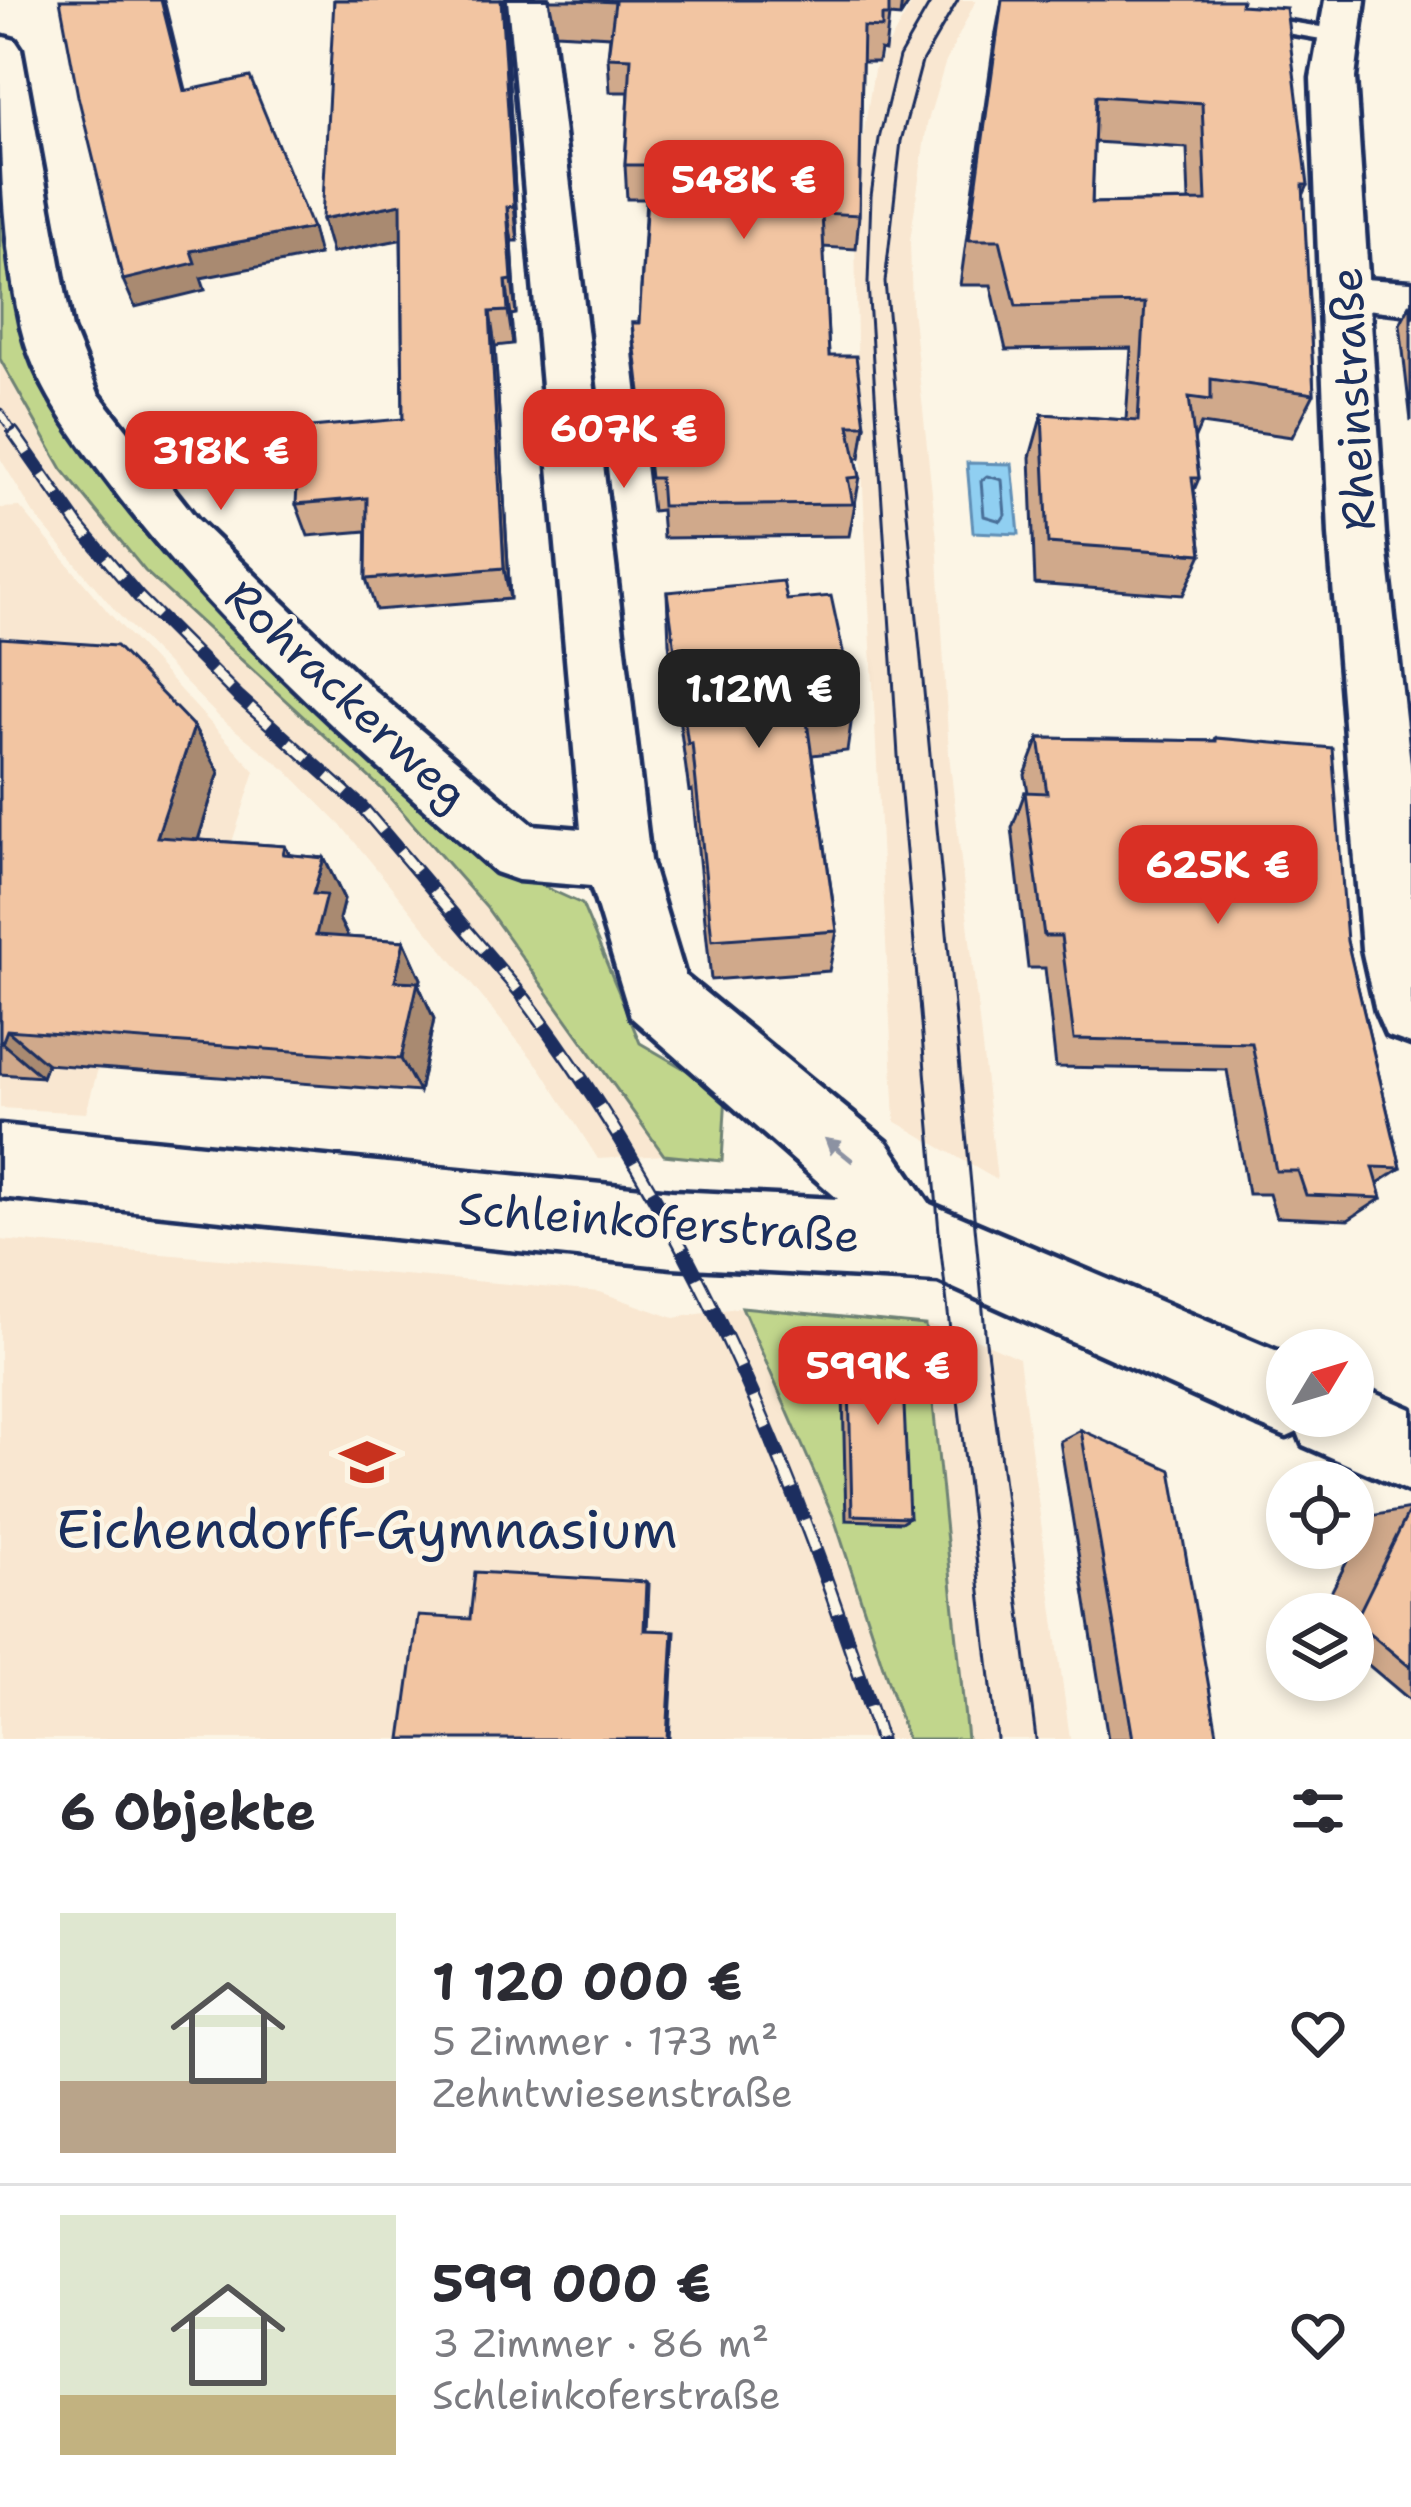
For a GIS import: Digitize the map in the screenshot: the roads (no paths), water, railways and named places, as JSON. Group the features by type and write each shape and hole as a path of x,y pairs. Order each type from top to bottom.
{"street":[{"path":"528,0 616,860 656,995 861,1168 910,1241"},
{"name":"Rheinstraße","path":"1342,18 1333,78 1357,535 1396,949 1411,1012"},
{"name":"Rohrackerweg","path":"0,49 47,329 74,399 177,534 353,708 518,852 616,860"},
{"path":"1347,294 1411,298"},
{"name":"Schleinkoferstraße","path":"0,1162 672,1229 940,1243 1266,1387"},
{"path":"1374,1435 1411,1451"}],"lane":[{"path":"1228,18 1342,18"}],"water":[{"path":"967,463 1012,464 1019,534 973,532"}],"tram line":[{"path":"932,0 899,57 879,139 871,196 868,283 899,771 940,1243 997,1739"},
{"path":"958,0 922,62 901,141 885,282 986,1342 1036,1739"}],"railway":[{"path":"0,412 14,433"},
{"path":"14,433 79,526 139,597 238,696 362,807 527,1001"},
{"path":"524,998 639,1170 734,1353 813,1543 880,1739"}],"place":[{"name":"Eichendorff-Gymnasium","path":"367,1462"}]}
